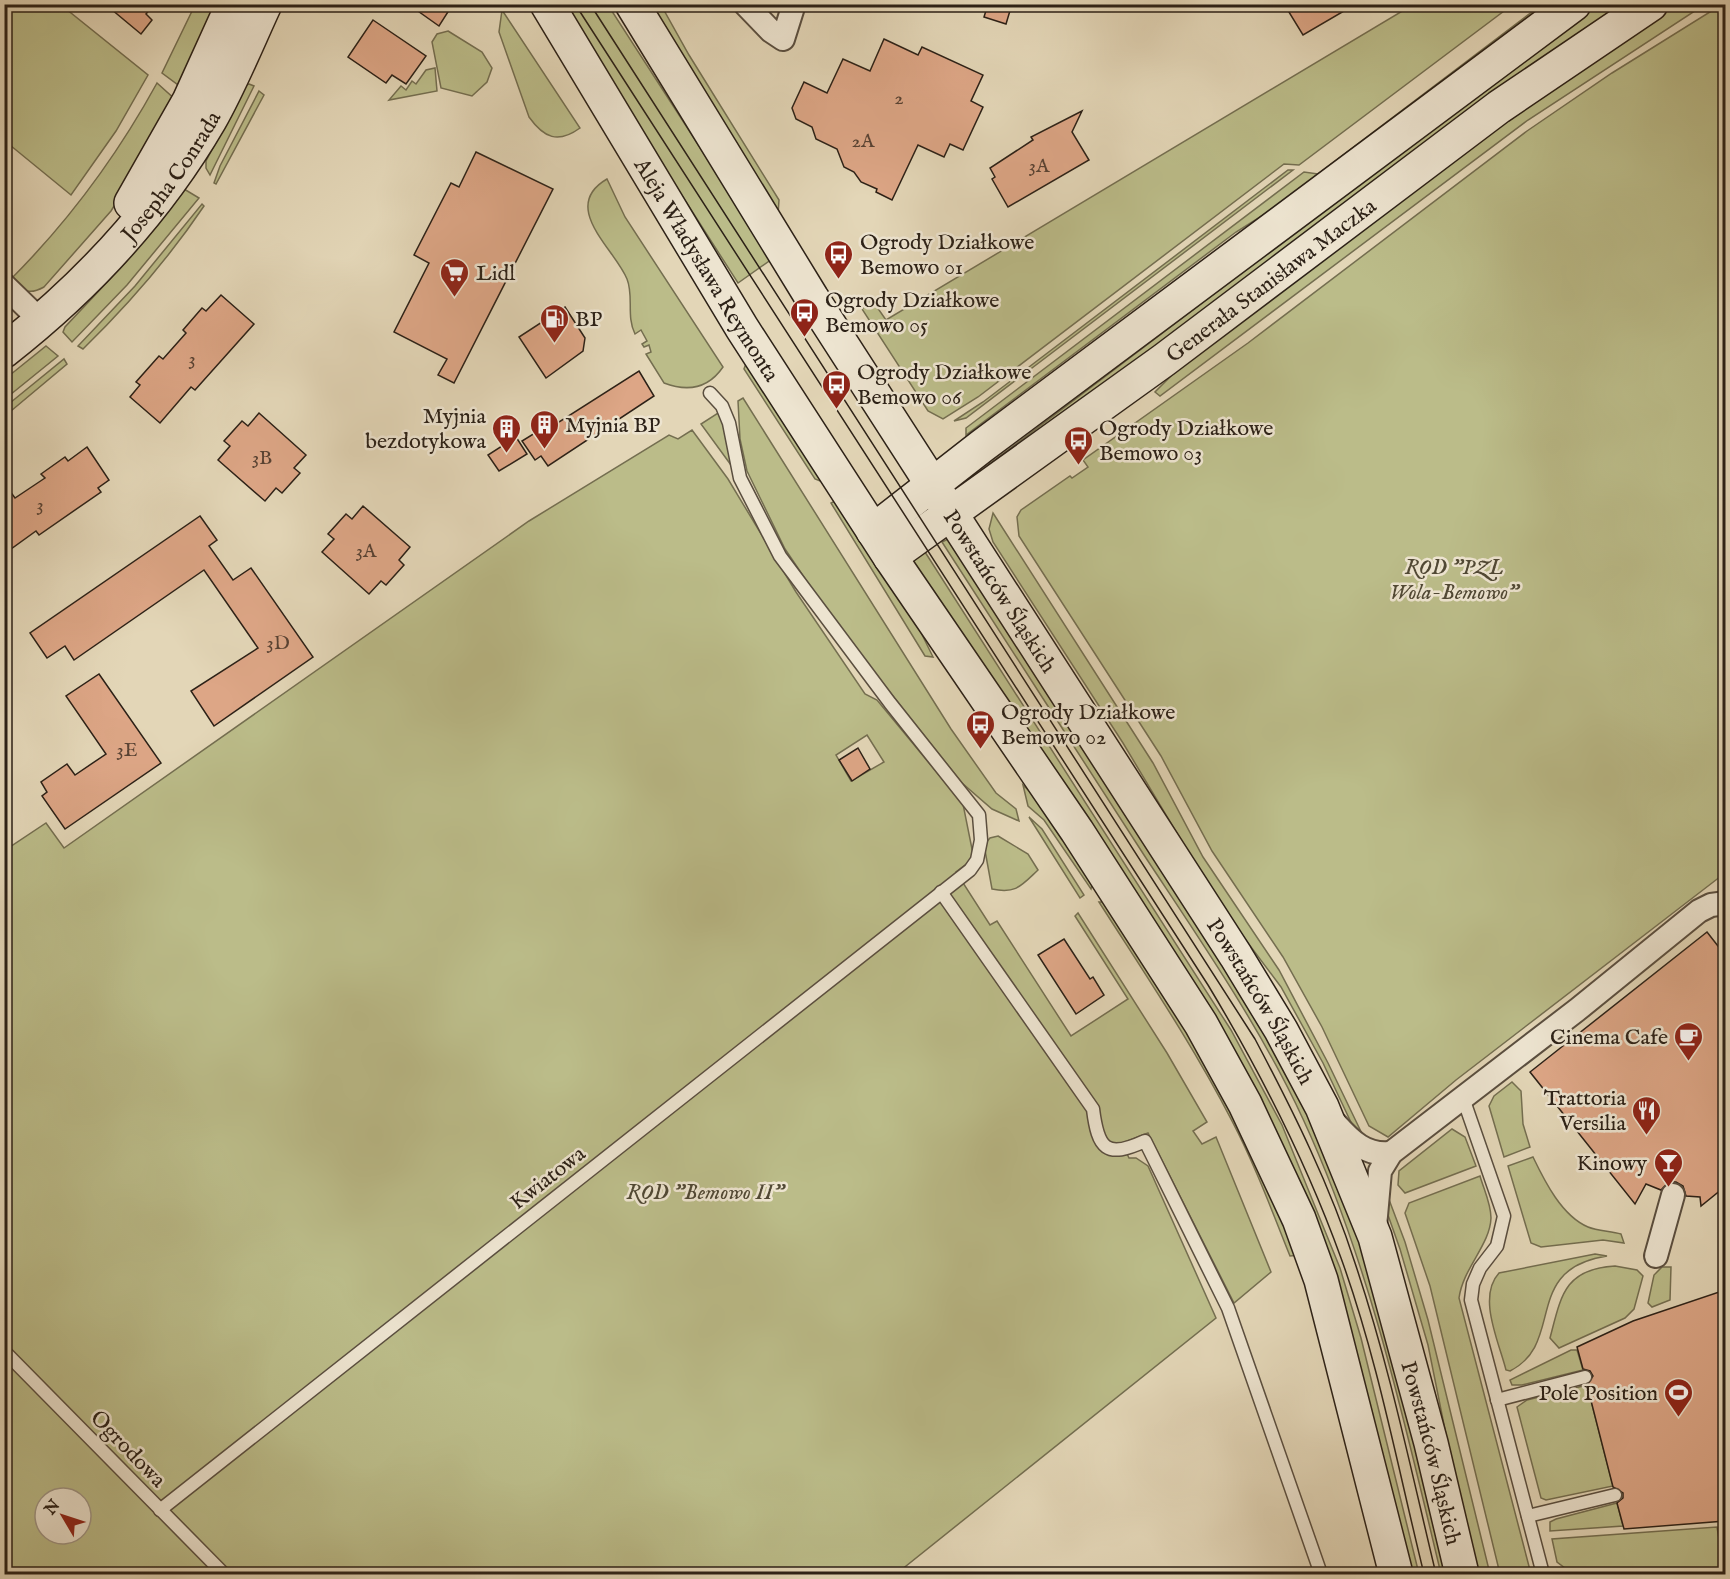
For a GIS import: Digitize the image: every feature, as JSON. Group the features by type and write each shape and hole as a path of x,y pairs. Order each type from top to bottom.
{"main road":[{"name":"Josepha Conrada","path":"40,320 112,233 142,187 189,102 232,4"},
{"name":"Josepha Conrada","path":"4,351 79,289 154,206 211,118 265,4"},
{"name":"Aleja Władysława Reymonta","path":"547,4 706,271 881,544"},
{"path":"632,4 812,298 932,485"},
{"name":"Generała Stanisława Maczka","path":"881,544 932,485 1574,4"},
{"name":"Generała Stanisława Maczka","path":"881,544 950,514 1164,360 1499,107 1651,4"},
{"name":"Powstańców Śląskich","path":"932,485 1236,956 1281,1030 1322,1107 1374,1237 1431,1443 1462,1575"},
{"path":"881,544 1077,831 1201,1024 1245,1104 1299,1219 1321,1280 1396,1575"}],"street":[{"path":"745,4 771,31 783,39 794,4"},
{"path":"4,285 40,320"},
{"path":"1374,1237 1380,1171 1391,1153 1699,911 1725,903"},
{"path":"1322,1107 1351,1142 1379,1154 1391,1153"},
{"path":"1656,1256 1673,1195"}],"lane":[{"name":"Kwiatowa","path":"160,1509 960,877 978,860 981,840 979,815 780,556 740,478 725,414 710,393"},
{"path":"941,892 1093,1110 1100,1142 1105,1148 1115,1151 1125,1150 1145,1141 1228,1308 1321,1575"},
{"path":"1463,1098 1504,1216 1497,1246 1480,1268 1473,1284 1471,1300 1543,1575"},
{"name":"Ogrodowa","path":"4,1351 224,1575"},
{"path":"1497,1400 1585,1377"},
{"path":"1528,1516 1616,1495"}],"green space":[{"path":"1414,4 1512,5 1299,165 1284,164 978,397 943,419 928,411 862,309 868,304 870,297 886,320"},
{"path":"4,5 61,5 148,75 116,131 71,195 5,141"},
{"path":"195,5 225,5 185,90 162,73"},
{"path":"560,5 608,5 772,259 738,283"},
{"path":"651,5 661,5 689,55 779,200 778,215"},
{"path":"1541,5 1550,5 1311,185 1236,232 966,435 966,428 1304,172 1318,174"},
{"path":"1595,5 1625,5 989,470 987,466"},
{"path":"1676,5 1704,5 1528,120 1160,396 1155,392 1187,360 1428,177 1613,46"},
{"name":"ROD \"PZL Wola-Bemowo\"","path":"1721,5 1726,5 1725,873 1456,1080 1388,1137 1369,1126 1322,1027 1283,957 1212,851 1161,756 1019,536 1017,517 1021,510 1070,476 1072,478 1088,467 1083,460 1248,343 1527,131 1612,73"},
{"path":"502,10 580,128 572,133 558,137 546,134 529,117 499,32"},
{"path":"448,31 482,52 492,68 487,82 472,96 441,88 432,42 437,34"},
{"path":"435,68 437,91 389,100 401,86 406,90 412,81 416,84 426,70"},
{"path":"157,83 178,102 111,211 44,287 26,291 19,287 10,280 32,258 91,187 142,110"},
{"path":"246,85 254,86 210,175 206,168 206,161"},
{"path":"259,91 264,95 216,184 214,183 220,166"},
{"path":"1288,170 1293,170 966,418 954,421 983,402"},
{"path":"607,179 625,217 723,367 704,384 689,388 664,383 646,354 651,352 649,345 644,347 642,344 647,341 641,330 635,334 632,327 627,279 594,228 589,215 588,202 594,190"},
{"path":"184,189 199,198 127,285 72,342 63,332 65,327 126,262"},
{"path":"202,204 204,206 191,225 147,281 83,349 78,346 135,286"},
{"path":"46,346 58,356 5,399 5,379"},
{"path":"64,359 67,364 5,416 5,407"},
{"path":"747,361 825,478 820,481 815,479 744,369"},
{"path":"743,398 951,729 996,793 1016,809 1019,821 992,809 962,783 835,623 785,549 747,471 740,439 738,401"},
{"path":"718,413 728,432 731,465 701,424"},
{"name":"ROD \"Bemowo II\"","path":"692,430 728,479 796,592 865,694 877,700 963,804 973,854 969,862 956,872 990,925 997,921 1071,1036 1128,999 1075,916 1078,913 1167,1053 1207,1122 1193,1131 1202,1144 1216,1137 1271,1272 1234,1303 1148,1133 1122,1143 1129,1158 1136,1158 1148,1166 1216,1318 896,1574 5,1574 4,851 46,823 64,848 529,521 669,435 678,439","holes":["867,735 884,762 851,781 836,755"]},
{"path":"839,499 910,610 933,657 925,656 831,503"},
{"path":"993,513 1153,763 1203,857 1279,970 1366,1142 1357,1135 1323,1063 1281,987 1221,907 1123,743 993,542 989,529"},
{"path":"950,538 1294,1076 1367,1252 1451,1574 1441,1574 1399,1401 1366,1286 1327,1174 1303,1119 1249,1017 942,542"},
{"path":"925,552 1231,1030 1282,1125 1340,1268 1361,1338 1419,1574 1408,1574 1326,1259 913,563 914,559"},
{"path":"1023,785 1049,810 1093,881 1091,889 1044,820 1028,806"},
{"path":"1029,817 1042,829 1084,895 1080,898"},
{"path":"998,836 1028,854 1038,870 1013,889 992,889 984,845 990,838"},
{"path":"1099,902 1106,902 1192,1030 1300,1255 1290,1256 1248,1154 1217,1093 1168,1010"},
{"path":"1512,1082 1521,1091 1523,1124 1530,1147 1504,1157 1489,1106 1494,1096"},
{"path":"1452,1129 1465,1137 1476,1166 1405,1193 1398,1185 1399,1171"},
{"path":"1533,1157 1555,1197 1570,1215 1588,1227 1621,1234 1624,1243 1603,1240 1541,1247 1531,1243 1508,1166"},
{"path":"1480,1176 1490,1208 1490,1228 1461,1287 1459,1298 1531,1574 1500,1574 1430,1286 1405,1213 1409,1203"},
{"path":"1382,1181 1405,1242 1428,1320 1490,1574 1474,1574 1428,1345 1400,1249 1383,1201"},
{"path":"1595,1254 1607,1256 1580,1264 1563,1276 1553,1291 1537,1343 1527,1359 1510,1371 1506,1370 1490,1307 1490,1294 1499,1273"},
{"path":"1615,1266 1637,1270 1643,1276 1634,1309 1625,1318 1559,1348 1550,1338 1558,1309 1568,1287 1585,1273 1598,1268"},
{"path":"1662,1267 1671,1267 1670,1300 1652,1307 1648,1303 1654,1275"},
{"path":"1571,1350 1577,1350 1583,1370 1522,1385 1512,1385 1510,1380"},
{"path":"1587,1385 1613,1486 1546,1500 1541,1498 1517,1407 1527,1400"},
{"path":"1617,1503 1623,1526 1550,1531 1550,1522 1556,1519"},
{"path":"1717,1527 1725,1574 1573,1574 1557,1562 1552,1539"}],"building":[{"path":"105,4 154,4 146,14 152,20 141,34"},
{"path":"408,4 453,4 439,26"},
{"path":"988,4 1012,4 1006,24 984,17"},
{"path":"1284,4 1356,4 1303,35"},
{"path":"373,20 426,56 406,84 392,75 386,83 348,57"},
{"path":"884,39 918,55 922,47 983,75 971,101 983,107 963,150 950,144 944,157 918,145 892,200 876,192 877,189 861,182 854,172 844,167 837,149 816,139 812,127 796,119 792,108 804,82 827,93 843,59 870,71"},
{"path":"1082,111 1072,132 1089,160 1008,207 992,179 995,177 990,168 1033,140 1031,137"},
{"name":"Lidl","path":"476,152 553,189 454,383 438,375 447,359 394,332 429,263 414,255 451,183 459,187"},
{"path":"221,295 254,324 195,390 191,387 160,423 130,397 140,385 136,382 159,356 163,359 186,333 183,330 202,308 206,311"},
{"name":"BP","path":"565,307 585,338 583,351 546,378 519,337"},
{"path":"639,371 654,396 548,466 541,456 535,460 522,441 543,428 545,431"},
{"path":"259,413 306,455 294,468 300,473 282,493 276,488 265,501 218,460 230,446 224,441 242,421 248,426"},
{"name":"Myjnia bezdotykowa","path":"516,437 527,454 499,471 488,455"},
{"path":"87,447 109,480 98,488 101,492 39,535 36,531 4,554 4,483 15,498 45,478 41,474 65,457 68,461"},
{"path":"363,506 410,547 399,560 404,565 386,585 381,581 369,594 322,552 334,539 328,534 346,514 352,519"},
{"path":"200,516 217,540 209,546 233,580 251,568 313,657 214,726 191,691 258,648 204,570 74,660 65,646 47,658 30,633"},
{"path":"99,674 161,763 65,829 42,796 47,792 41,782 67,764 75,775 106,754 66,696"},
{"path":"858,748 870,769 852,781 839,760"},
{"path":"1707,932 1725,955 1725,1178 1719,1181 1722,1189 1701,1206 1700,1197 1686,1196 1683,1186 1676,1182 1669,1182 1661,1190 1646,1184 1635,1204 1530,1072"},
{"path":"1064,939 1090,979 1093,977 1104,995 1076,1014 1038,955"},
{"path":"1725,1290 1725,1521 1624,1529 1617,1503 1623,1498 1623,1493 1613,1487 1587,1385 1593,1376 1590,1371 1583,1369 1577,1347 1633,1321"}],"tram line":[{"path":"575,4 1208,985 1246,1051 1298,1152 1341,1258 1377,1375 1424,1574"},
{"path":"590,4 1255,1039 1310,1149 1355,1263 1389,1378 1436,1574"}],"place":[{"name":"Ogrody Działkowe Bemowo 01","path":"839,280"},
{"name":"Lidl","path":"455,298"},
{"name":"Ogrody Działkowe Bemowo 05","path":"804,338"},
{"name":"BP","path":"554,344"},
{"name":"Ogrody Działkowe Bemowo 06","path":"836,410"},
{"name":"Myjnia BP","path":"544,450"},
{"name":"Myjnia bezdotykowa","path":"507,454"},
{"name":"Ogrody Działkowe Bemowo 03","path":"1078,466"},
{"name":"Ogrody Działkowe Bemowo 02","path":"980,750"},
{"name":"Cinema Cafe","path":"1689,1062"},
{"name":"Trattoria Versilia","path":"1647,1136"},
{"name":"Kinowy","path":"1668,1188"},
{"name":"Pole Position","path":"1679,1418"}]}
